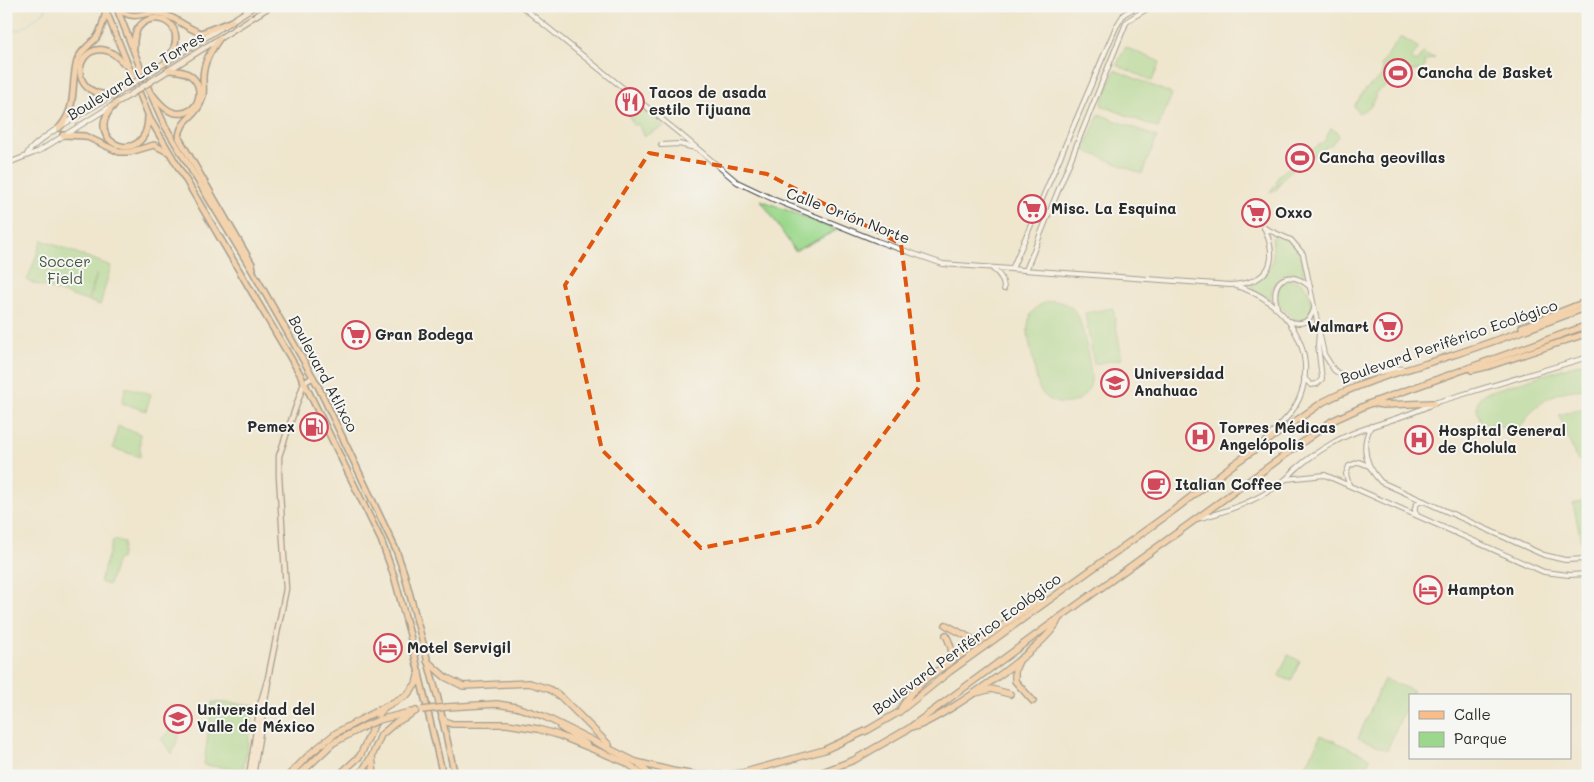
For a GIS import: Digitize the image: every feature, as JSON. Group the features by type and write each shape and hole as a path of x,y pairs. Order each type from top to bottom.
{"highway":[{"path":"1452,356 1472,345 1588,301"},
{"name":"Boulevard Periférico Ecológico","path":"298,776 333,743 379,720 419,710 497,704 516,707 543,716 636,762 672,772 696,775 742,773 824,750 868,730 899,712 1062,589 1174,510 1264,442 1323,402 1339,393 1374,380 1452,356 1588,308"},
{"name":"Boulevard Periférico Ecológico","path":"812,776 854,760 908,729 1314,433 1343,415 1371,403 1588,326"},
{"path":"1462,370 1481,369 1588,333"},
{"path":"1371,403 1383,405 1434,403"},
{"path":"899,712 905,700 917,687 939,669 1043,599 1062,589"},
{"path":"908,729 931,720 970,695 1022,657 1047,636 1059,618"},
{"path":"946,625 972,639 987,638"},
{"path":"939,669 951,656 951,646 946,635"},
{"path":"1022,657 1016,666 1015,681 1033,701"},
{"path":"428,661 448,680 463,686 522,683 536,684 549,689 561,697 614,750"},
{"path":"288,776 304,759 332,736 410,693 416,684 419,672"},
{"path":"970,695 991,689 1010,694"},
{"path":"338,776 360,756 384,707"},
{"path":"359,776 386,730 419,710"},
{"path":"543,716 598,752"},
{"path":"442,718 452,724 496,724 533,728 558,735 630,765 643,776"},
{"path":"372,756 374,776"},
{"path":"636,762 651,776"}],"main road":[{"name":"Boulevard Las Torres","path":"114,95 255,6"},
{"name":"Boulevard Las Torres","path":"116,103 271,6"},
{"path":"59,128 67,120 71,110 78,60 100,31 105,8"},
{"name":"Boulevard Atlixco","path":"105,8 148,114 304,383 381,540 394,576 443,776"},
{"path":"116,8 132,16 153,13 162,14 201,33 232,21"},
{"name":"Boulevard Atlixco","path":"116,8 149,90 166,126 313,377 396,550 428,661 455,776"},
{"path":"135,55 134,36 136,30 146,20 160,18 171,25 176,37 174,50 165,64"},
{"path":"219,39 208,54 204,68 202,100 196,111 184,122 179,138 252,264 253,272"},
{"path":"114,95 98,93 87,87 80,75 82,61 92,52 106,50 128,67"},
{"path":"149,90 171,112 187,112 193,108 199,98 200,91 197,82 189,74 169,70"},
{"path":"116,103 106,115 103,125 108,138 119,146 132,146 141,141 147,131 148,114"},
{"path":"63,135 85,136 119,152 130,152 154,145 170,153"},
{"path":"248,776 260,705 268,678 286,589 279,486 279,456 304,383 313,377"},
{"path":"253,776 268,689 268,678"}],"street":[{"name":"Calle Orión Norte","path":"521,6 738,182 775,200 876,241 943,264 1230,284 1252,282"},
{"path":"1012,269 1092,81 1121,18 1138,6"},
{"path":"1026,270 1126,23 1152,6"},
{"path":"1092,81 1101,85"},
{"name":"Boulevard Las Torres","path":"27,154 59,128 114,95"},
{"name":"Boulevard Las Torres","path":"27,154 39,151 116,103"},
{"path":"661,145 679,144 698,149"},
{"path":"6,164 27,154"},
{"path":"1250,291 1249,287 1252,282 1267,270 1272,253 1264,227 1286,236 1300,250 1304,259 1327,361 1337,372 1350,379 1396,368 1406,370"},
{"path":"1269,239 1271,230"},
{"path":"991,268 1001,277 1004,289"},
{"path":"1264,442 1293,411 1301,393 1304,376 1302,350 1289,322 1277,308 1274,293 1277,284 1281,280 1292,277 1299,278 1310,287"},
{"name":"Calle Orión Norte","path":"1230,284 1250,291 1277,308"},
{"path":"1289,322 1297,324 1308,321 1314,307"},
{"path":"1304,376 1311,385 1317,384 1322,379 1318,346 1319,330"},
{"path":"1198,519 1246,502 1286,479 1297,468 1332,444 1372,425 1421,410 1434,403 1588,356"},
{"path":"1372,425 1366,436 1365,456 1369,466 1381,482 1544,555 1565,560 1588,559"},
{"path":"1349,485 1346,474 1349,466 1359,462 1369,466"},
{"path":"1286,479 1324,475 1544,572 1588,574"},
{"path":"1417,515 1415,506 1419,502 1424,501"},
{"path":"1555,578 1560,574"}],"highlighted area":[{"path":"649,153 767,174 901,244 919,387 816,525 701,548 602,450 565,285"}],"green space":[{"path":"1401,37 1419,48 1411,58 1416,62 1424,52 1428,56 1435,58 1424,61 1426,65 1420,71 1409,72 1403,75 1374,94 1376,96 1371,106 1359,113 1354,106 1365,90 1380,78 1383,70 1381,65"},
{"path":"1125,47 1160,62 1152,81 1117,65"},
{"path":"1115,70 1172,94 1158,128 1101,105"},
{"path":"641,110 664,126 644,136 638,124 633,125 629,115"},
{"path":"1099,114 1157,137 1142,174 1084,150"},
{"path":"1331,128 1339,135 1331,145 1292,170 1277,189 1270,192 1274,186 1278,185 1276,182 1279,175 1297,161 1294,156 1305,149 1308,152 1324,142"},
{"path":"761,200 837,230 795,251"},
{"path":"1275,234 1289,242 1297,250 1300,255 1304,276 1286,274 1282,276 1273,286 1270,300 1253,290 1251,285 1267,270 1272,262 1272,239"},
{"name":"Soccer Field","path":"42,240 111,266 100,305 89,301 97,274 87,301 27,281"},
{"path":"1288,280 1300,282 1306,288 1309,296 1312,308 1310,313 1299,321 1285,311 1276,297 1278,288"},
{"path":"1051,301 1067,305 1078,316 1089,358 1091,381 1088,390 1076,401 1068,403 1053,401 1040,390 1029,342 1028,324 1030,317 1034,310"},
{"path":"1113,308 1122,359 1094,364 1085,313"},
{"path":"1588,361 1588,390 1566,391 1546,399 1530,413 1519,432 1481,422 1477,403 1485,393"},
{"path":"126,387 151,394 146,411 122,403"},
{"path":"1577,410 1588,411 1588,466 1576,458 1559,415"},
{"path":"118,426 140,434 140,457 113,448"},
{"path":"1583,501 1585,521 1588,520 1588,557 1585,557 1573,504"},
{"path":"113,540 124,542 121,559 117,559 109,585 100,582"},
{"path":"1288,655 1300,661 1291,681 1279,676"},
{"path":"1384,679 1413,691 1412,694 1409,694 1409,700 1387,750 1358,738"},
{"path":"212,702 255,705 243,770 204,765"},
{"path":"170,728 181,730 172,754 161,739"},
{"path":"1321,735 1370,758 1362,776 1326,776 1306,766"}],"waterway":[{"path":"6,30 20,30 43,13 48,6"}],"place":[{"name":"Cancha de Basket","path":"1398,73"},
{"name":"Tacos de asada estilo Tijuana","path":"630,102"},
{"name":"Cancha geovillas","path":"1300,158"},
{"name":"Misc. La Esquina","path":"1032,209"},
{"name":"Oxxo","path":"1256,213"},
{"name":"Walmart","path":"1388,327"},
{"name":"Gran Bodega","path":"356,335"},
{"name":"Universidad Anahuac","path":"1115,383"},
{"name":"Pemex","path":"314,427"},
{"name":"Torres Médicas Angelópolis","path":"1200,437"},
{"name":"Hospital General de Cholula","path":"1419,440"},
{"name":"Italian Coffee","path":"1156,485"},
{"name":"Hampton","path":"1428,590"},
{"name":"Motel Servigil","path":"388,648"},
{"name":"Universidad del Valle de México","path":"178,719"}]}
